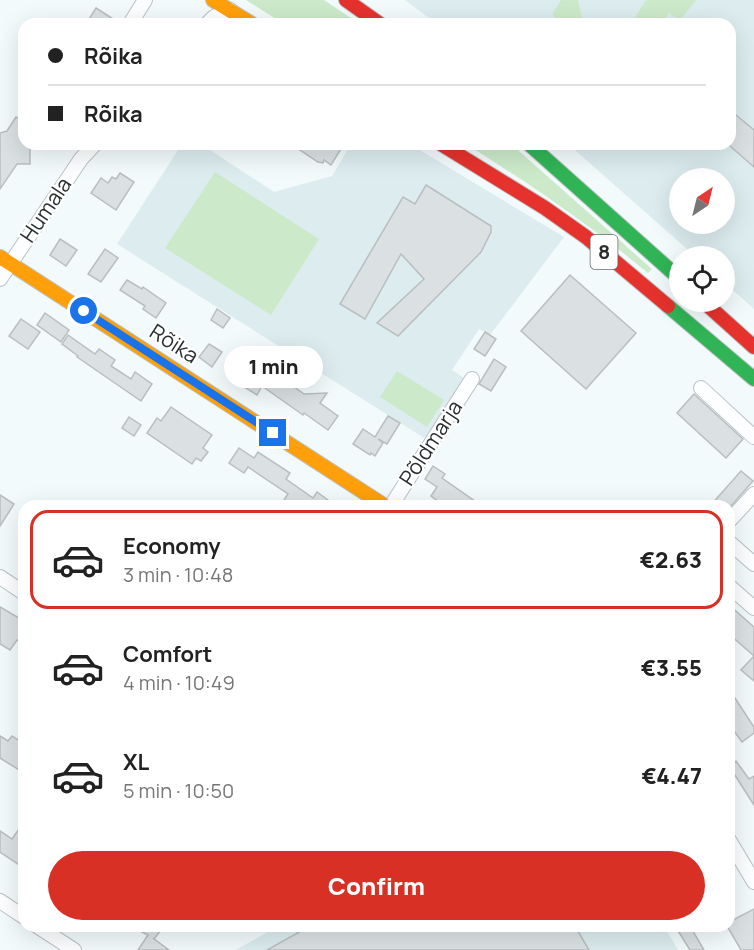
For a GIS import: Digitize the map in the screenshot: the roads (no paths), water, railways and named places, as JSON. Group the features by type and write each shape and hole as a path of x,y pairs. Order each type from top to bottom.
{"main road":[{"path":"213,0 243,18"},
{"path":"346,0 372,18"},
{"name":"8","path":"451,150 545,208 586,237 754,379"},
{"name":"8","path":"536,150 669,269"},
{"name":"Rõika","path":"5,260 376,500"},
{"path":"715,312 754,347"}],"street":[{"path":"134,18 144,0"},
{"path":"213,18 230,10"},
{"path":"81,159 82,150"},
{"name":"Humala","path":"0,279 5,260 89,150"},
{"name":"Põldmarja","path":"395,500 472,379"},
{"path":"701,388 754,437"},
{"path":"735,515 754,494"},
{"path":"735,547 754,564"},
{"path":"0,578 18,589"},
{"path":"735,591 754,608"},
{"path":"735,850 754,882"},
{"path":"0,901 18,913"},
{"path":"46,932 74,950"}]}
